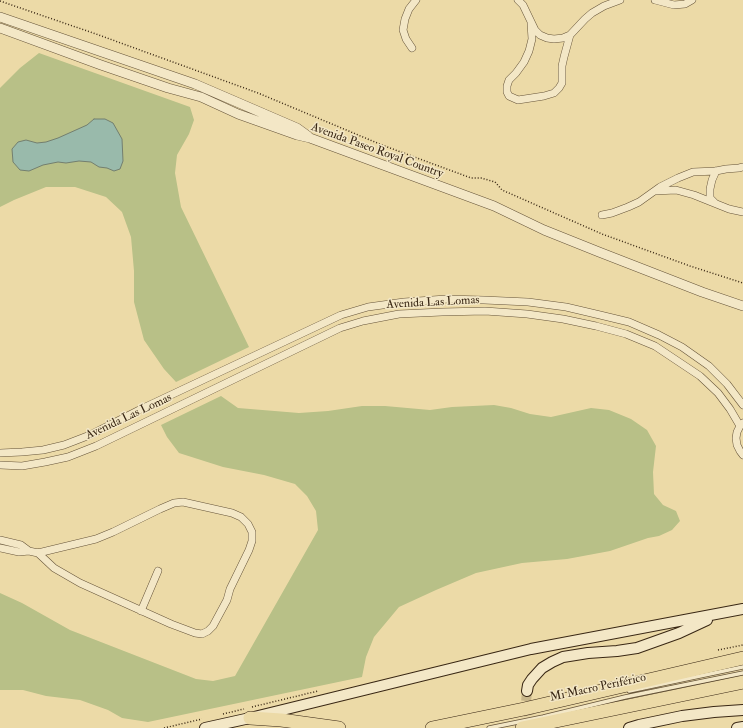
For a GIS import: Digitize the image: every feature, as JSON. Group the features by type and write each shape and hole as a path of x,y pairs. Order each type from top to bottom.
{"highway":[{"path":"432,728 524,709 743,658"},
{"path":"522,728 743,682"},
{"path":"250,718 281,720 339,728"}],"main road":[{"path":"205,728 530,649 743,609"},
{"path":"527,691 528,685 542,668 563,657 636,648 679,633 721,614"},
{"path":"629,728 682,716 743,710"},
{"path":"738,728 743,727"}],"street":[{"path":"412,48 406,39 403,30 409,9 416,0"},
{"path":"518,0 523,5 535,30 547,38 554,39 563,38 570,35 592,13 604,6 620,0"},
{"path":"655,0 674,5 685,4 692,0"},
{"path":"0,17 195,84 297,128 310,138"},
{"path":"531,23 532,39 529,51 524,62 509,80 507,86 509,96 518,100 544,96 554,93 559,88 562,83 562,66 570,35"},
{"name":"Avenida Paseo Royal Country","path":"0,28 87,60 201,98 238,114 297,135 310,138 494,206 544,230 702,292 743,306"},
{"path":"87,60 92,49"},
{"path":"602,215 639,202 660,187 693,172 716,171 743,167"},
{"path":"715,203 710,198 710,189 716,171"},
{"path":"654,191 676,190 694,195 729,209 743,212"},
{"name":"Avenida Las Lomas","path":"0,453 43,450 64,445 90,435 139,410 341,315 368,307 404,302 484,300 528,302 566,308 629,322 659,334 682,347 708,366 727,384 743,405"},
{"name":"Avenida Las Lomas","path":"0,465 22,466 68,457 96,446 340,328 363,321 399,314 485,311 527,314 562,318 626,334 655,346 700,376 718,393 742,425"},
{"path":"742,425 737,432 736,438 737,445 743,455"},
{"path":"90,435 96,446"},
{"path":"0,548 19,552 29,551 38,553 96,539 160,509 183,502 232,513 241,517 248,524 252,532 252,541 249,550 230,589 227,600 213,626 202,634 171,624 80,583 54,568 38,553"},
{"path":"0,540 21,546 29,551"},
{"path":"141,611 158,571"}],"lane":[{"name":"Mi Macro Periférico","path":"627,692 743,667"},
{"name":"Mi Macro Periférico","path":"489,728 743,672"}],"path":[{"path":"0,1 258,93 382,145 471,178 481,178 495,182 502,190 602,234 690,266 743,283"},
{"path":"718,650 743,645"}],"green space":[{"path":"39,53 190,107 194,120 189,134 177,155 175,173 181,207 249,347 176,382 164,369 144,340 134,302 134,271 131,237 122,212 106,197 75,187 46,187 0,207 0,88 20,68"},
{"path":"221,396 238,408 299,413 328,411 362,406 385,406 430,410 452,407 494,405 511,408 530,414 551,417 591,408 609,410 631,419 647,430 656,446 653,472 654,494 663,505 676,511 680,521 672,530 659,536 648,538 610,551 567,559 522,563 476,573 399,607 374,637 366,657 362,677 148,722 122,718 108,710 80,700 46,696 23,690 0,690 0,593 22,603 70,630 196,679 213,681 235,676 318,530 316,511 307,496 295,484 264,475 223,467 179,453 167,437 161,425"}],"shaded area":[{"path":"94,119 105,119 113,123 122,139 123,161 120,169 114,171 99,167 91,162 79,161 66,163 58,162 43,165 29,171 20,170 13,162 12,149 18,142 26,140 37,143 46,142 87,125"}],"tunnel":[{"path":"527,691 526,703 533,728"}]}
